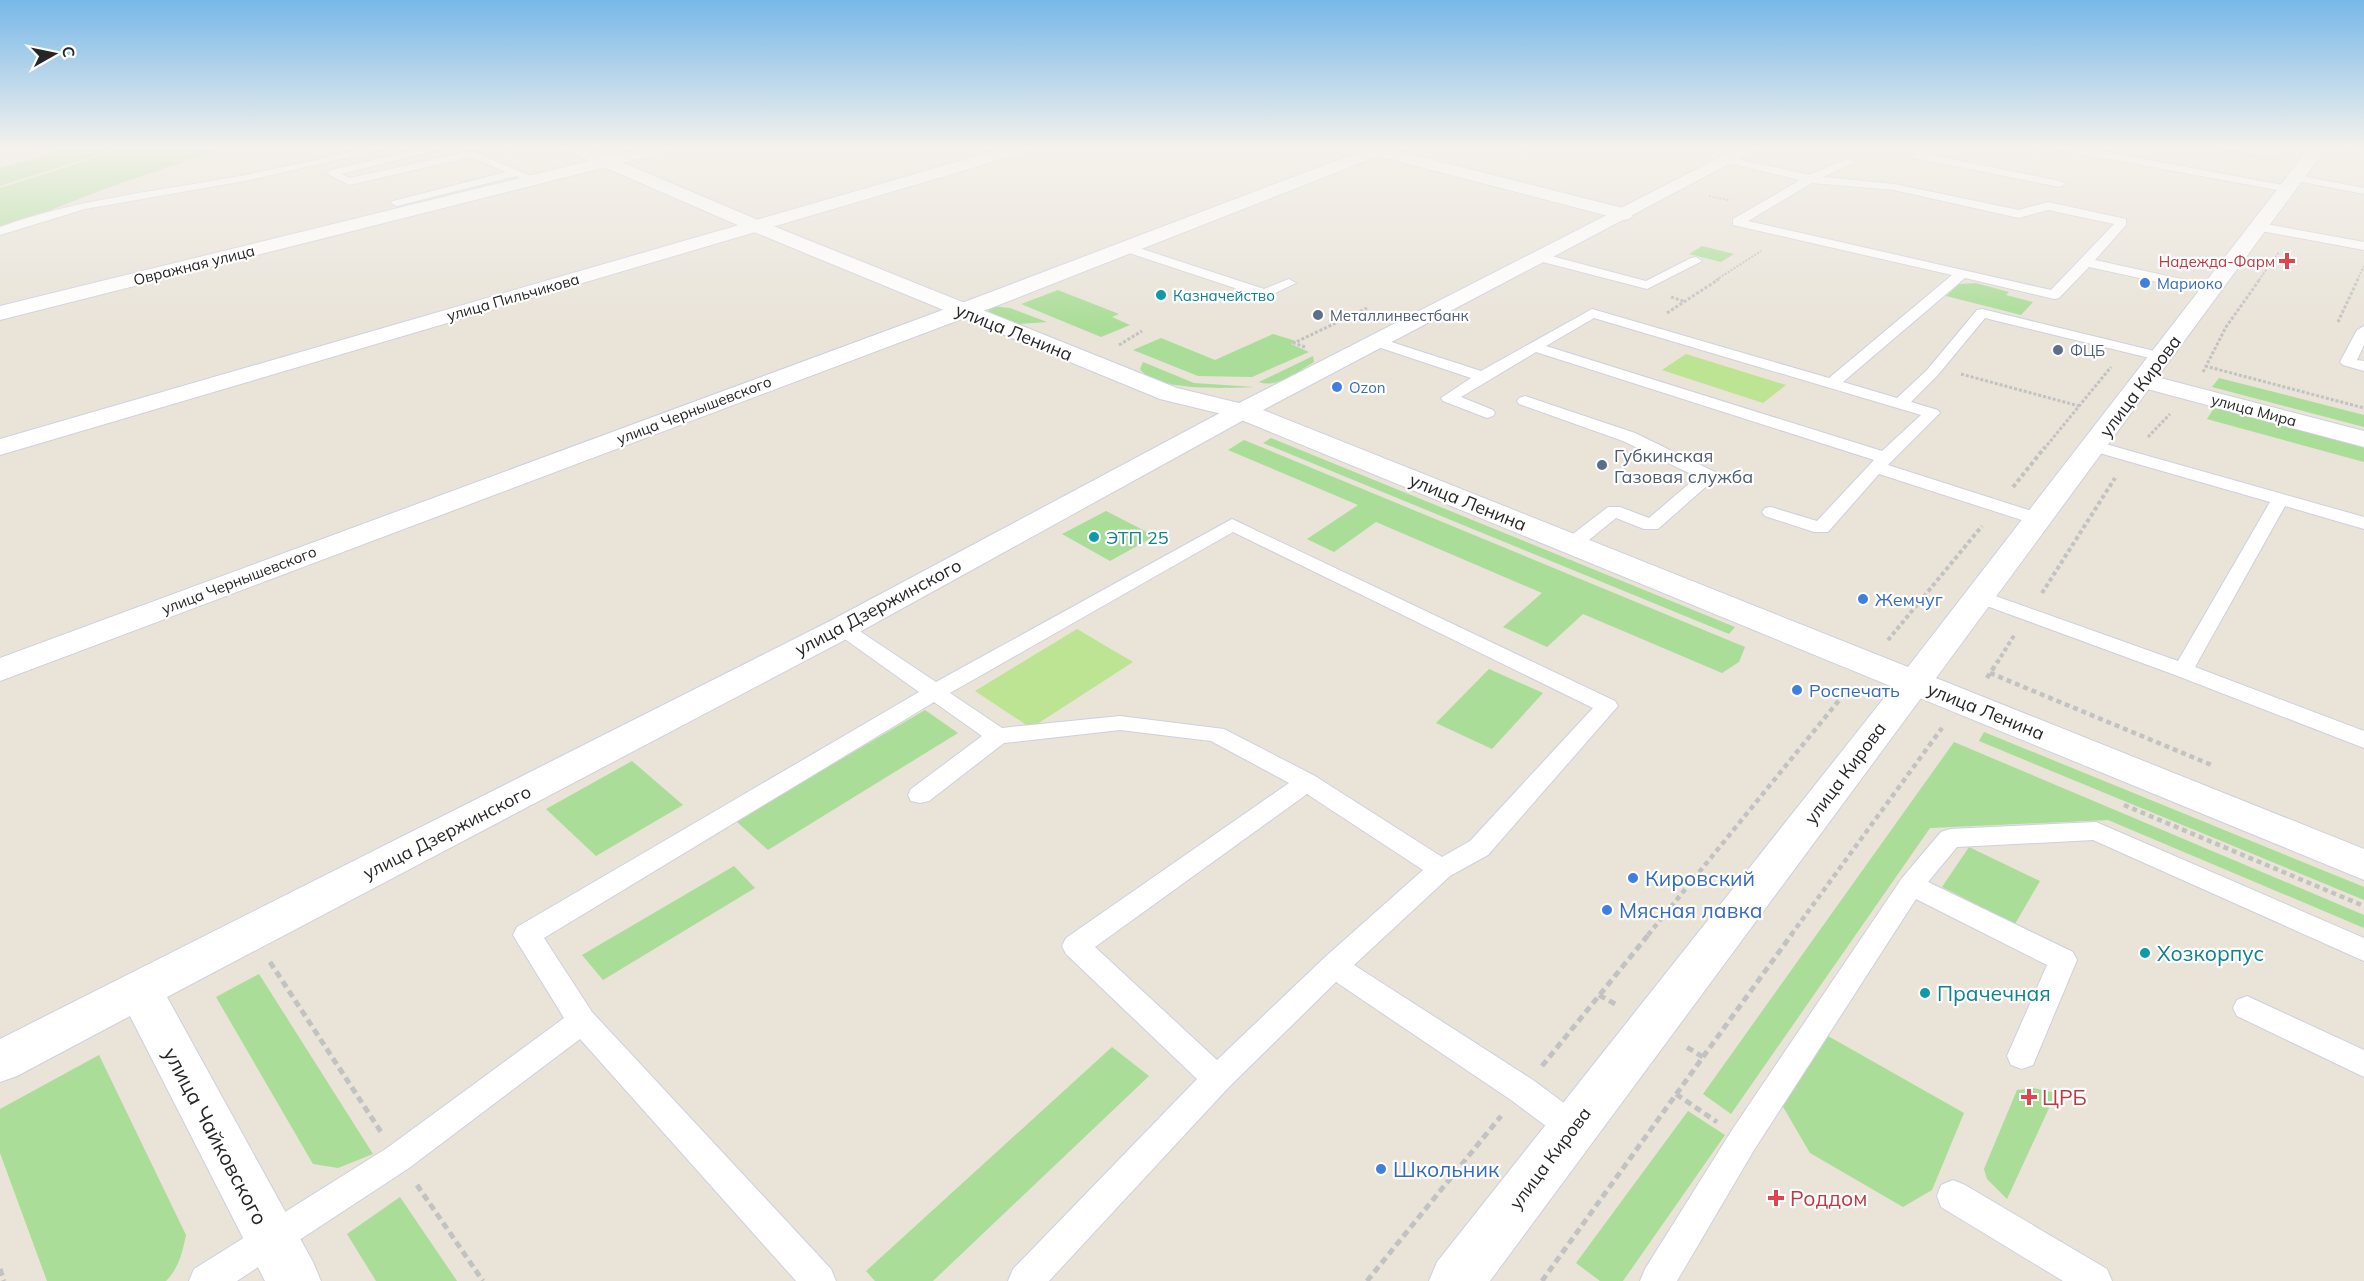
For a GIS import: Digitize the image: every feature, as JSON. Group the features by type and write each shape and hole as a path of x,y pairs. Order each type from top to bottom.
{"street":[{"name":"Овражная улица","path":"0,313 407,207"},
{"name":"улица Ленина","path":"712,207 1169,394 1242,411 2364,866"},
{"name":"улица Пильчикова","path":"0,447 822,207"},
{"name":"улица Чернышевского","path":"0,670 962,311 1230,207"},
{"path":"1596,207 1624,214"},
{"name":"улица Дзержинского","path":"0,1062 842,628 1242,411 1638,207"},
{"name":"улица Кирова","path":"1455,1281 2145,381 2275,207"},
{"name":"улица Мира","path":"2145,381 2364,439"},
{"name":"улица Чайковского","path":"140,991 283,1260"}],"lane":[{"path":"0,231 84,207"},
{"path":"1763,207 1737,222 2054,295 2122,222 2052,207"},
{"path":"1986,207 2019,214 2045,207"},
{"path":"2260,227 2364,246"},
{"path":"1127,248 1265,294 1289,283"},
{"path":"1540,257 1647,285 1696,261"},
{"path":"2086,262 2213,290"},
{"path":"1832,384 1962,274"},
{"path":"1487,413 1449,398 1592,313 1932,414 1881,462 1821,528 1771,512"},
{"path":"1900,404 1932,373 1982,313 2162,357"},
{"path":"2364,330 2348,362 2364,366"},
{"path":"1377,342 1483,377"},
{"path":"1534,347 1881,462 1998,507 2037,519"},
{"path":"1525,401 1629,437 1709,476 1651,525 1614,511 1572,544"},
{"path":"2095,446 2364,523"},
{"path":"2183,670 2280,499"},
{"path":"819,1281 582,1021 527,935 935,692 1232,525 1607,706 1479,848 1441,869 1335,966 1217,1079 1025,1281"},
{"path":"1980,597 2183,670 2364,740"},
{"path":"842,628 998,736"},
{"path":"920,795 998,736 1120,723 1216,734 1307,782 1441,869"},
{"path":"1217,1079 1076,946 1307,782"},
{"path":"1657,1281 1743,1140 1911,885 1950,838 2096,831 2364,950"},
{"path":"1911,885 2063,960 2022,1056"},
{"path":"1335,966 1522,1090 1572,1128"},
{"path":"2247,1008 2364,1064"},
{"path":"206,1281 283,1260 398,1158 582,1021"},
{"path":"1953,1196 2095,1281"}],"path":[{"path":"1644,328 1763,250"},
{"path":"2334,330 2364,266"},
{"path":"1662,295 1683,301"},
{"path":"1118,346 1142,331"},
{"path":"1366,1281 2127,348"},
{"path":"1703,1057 1942,728 1970,705 2130,456 2194,394 2205,366 2364,408"},
{"path":"1918,409 1956,372 2079,406"},
{"path":"1880,633 1890,638"},
{"path":"1990,673 2221,769"},
{"path":"263,952 398,1158 483,1281"},
{"path":"1676,1094 1743,1140"},
{"path":"0,1269 4,1281"}],"green space":[{"path":"0,207 59,207 0,230"},
{"path":"1702,246 1734,254 1721,262 1689,254"},
{"path":"1976,283 2009,292 2006,295 2033,302 2021,315 1946,296 1959,284"},
{"path":"1058,290 1119,314 1112,317 1130,325 1101,337 1021,304"},
{"path":"991,306 1010,308 1047,322 1019,324 989,312 988,308"},
{"path":"1273,334 1296,341 1291,344 1309,352 1252,377 1198,376 1133,350 1161,338 1215,360"},
{"path":"1686,354 1786,385 1763,403 1662,370"},
{"path":"1313,356 1314,362 1287,378 1266,384 1259,382"},
{"path":"1143,362 1194,383 1254,387 1193,387 1161,382 1140,369"},
{"path":"2219,378 2364,415 2364,427 2212,387"},
{"path":"2216,405 2364,445 2364,462 2207,419"},
{"path":"1271,438 1735,627 1729,634 1263,443"},
{"path":"1244,440 1745,647 1739,662 1722,673 1583,614 1547,647 1503,627 1542,593 1376,522 1334,552 1307,539 1358,505 1228,450"},
{"path":"1106,511 1155,536 1110,561 1062,534"},
{"path":"1077,629 1133,662 1031,728 975,691"},
{"path":"1489,669 1543,693 1492,749 1436,723"},
{"path":"925,710 958,733 768,850 736,821"},
{"path":"1984,732 2364,887 2364,900 1979,741"},
{"path":"1954,742 2364,915 2364,928 2108,820 1930,828 1731,1114 1703,1094"},
{"path":"632,761 683,805 596,856 546,809"},
{"path":"1969,847 2040,881 2015,924 1942,887"},
{"path":"734,866 755,888 603,980 582,955"},
{"path":"259,974 373,1154 338,1168 313,1164 216,997"},
{"path":"1828,1036 1964,1113 1932,1190 1903,1207 1810,1153 1782,1105"},
{"path":"1112,1047 1149,1076 933,1281 875,1281 866,1271"},
{"path":"99,1055 186,1235 177,1265 166,1281 47,1281 0,1153 0,1109"},
{"path":"2033,1088 2056,1093 2007,1199 1987,1179 1984,1169 2017,1090"},
{"path":"1688,1111 1725,1135 1623,1281 1600,1281 1576,1263"},
{"path":"400,1197 457,1281 376,1281 347,1234"}],"place":[{"name":"Надежда-Фарм","path":"2287,261"},
{"name":"Мариоко","path":"2145,283"},
{"name":"Казначейство","path":"1161,295"},
{"name":"Металлинвестбанк","path":"1318,315"},
{"name":"ФЦБ","path":"2058,350"},
{"name":"Ozon","path":"1337,387"},
{"name":"Губкинская Газовая служба","path":"1602,465"},
{"name":"ЭТП 25","path":"1094,537"},
{"name":"Жемчуг","path":"1863,599"},
{"name":"Роспечать","path":"1797,690"},
{"name":"Кировский","path":"1633,878"},
{"name":"Мясная лавка","path":"1607,910"},
{"name":"Хозкорпус","path":"2145,953"},
{"name":"Прачечная","path":"1925,993"},
{"name":"ЦРБ","path":"2029,1097"},
{"name":"Школьник","path":"1381,1169"},
{"name":"Роддом","path":"1776,1198"}]}
